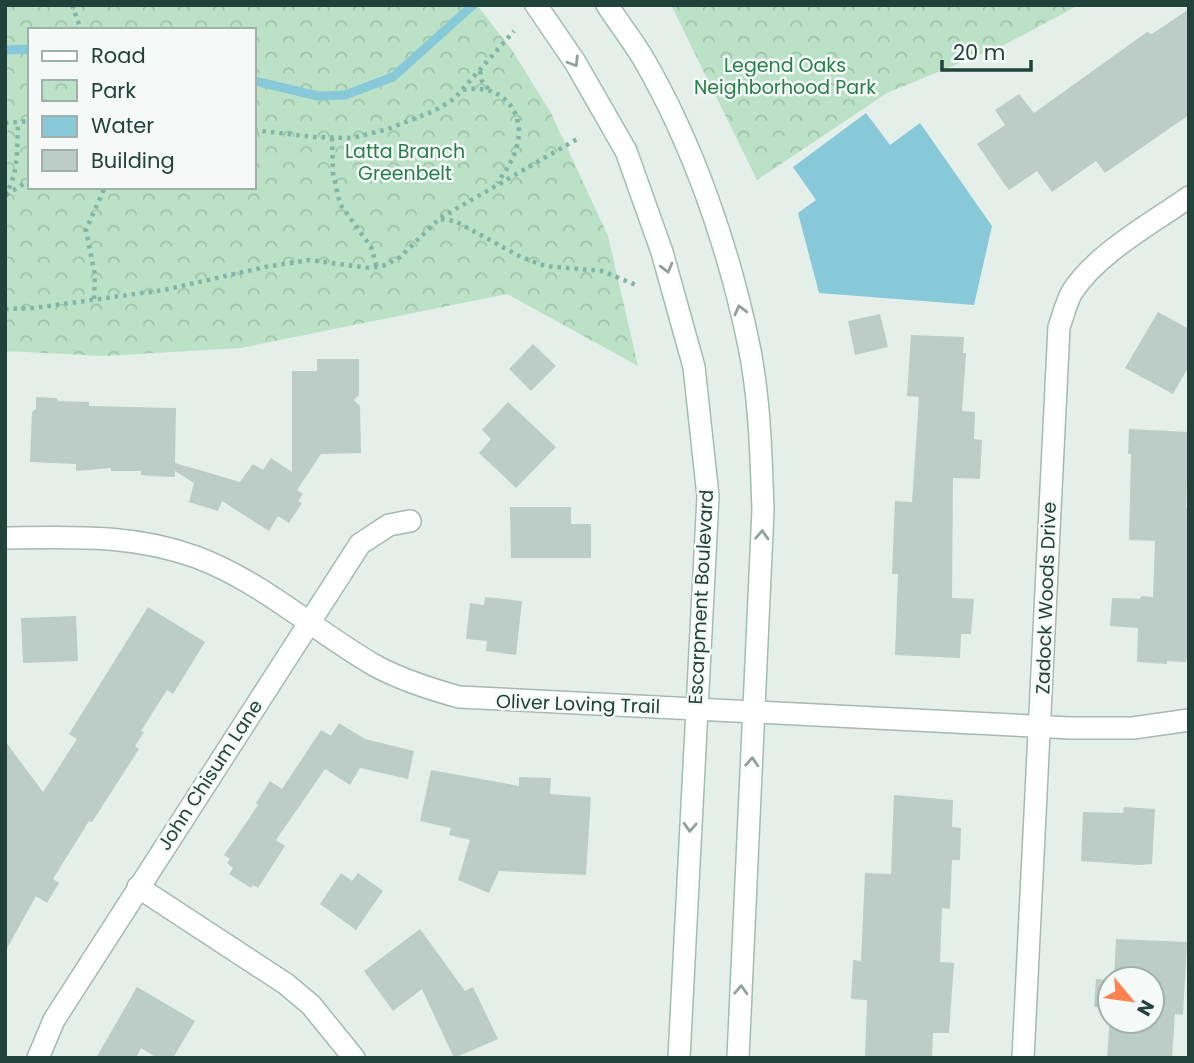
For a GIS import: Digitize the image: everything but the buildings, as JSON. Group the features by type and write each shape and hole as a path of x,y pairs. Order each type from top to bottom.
{"street":[{"name":"Escarpment Boulevard","path":"536,5 575,62 626,151 663,253 694,367 708,496 680,1058"},
{"path":"607,5 643,58 691,155 725,252 749,347 760,437 763,510 738,1058"},
{"name":"Zadock Woods Drive","path":"1023,1058 1059,327 1070,295 1088,273 1189,197"},
{"name":"John Chisum Lane","path":"38,1058 54,1020 360,544 388,525 410,521"},
{"name":"Oliver Loving Trail","path":"5,538 98,536 164,547 196,557 230,573 386,670 408,681 459,697 1041,726 1133,728 1189,720"},
{"path":"138,887 286,984 311,1005 354,1058"}],"path":[{"path":"72,5 80,28"},
{"path":"256,130 352,138 388,130 434,111 454,99 514,31"},
{"path":"480,71 482,81 489,90"},
{"path":"463,90 477,87 489,90 497,93 513,107 519,129 517,148 494,187"},
{"path":"5,123 28,121"},
{"path":"5,196 13,182 17,166 19,122"},
{"path":"332,138 333,173 340,204 371,247 377,267"},
{"path":"5,309 164,290 309,260 377,267 400,257 440,218 579,138"},
{"path":"5,196 28,181"},
{"path":"94,299 95,275 86,230 105,189"},
{"path":"440,218 455,221 521,257 545,266 603,271 636,285"}],"green space":[{"name":"Latta Branch Greenbelt","path":"5,5 477,5 512,50 551,113 608,236 638,366 507,294 241,348 104,356 5,351"},
{"name":"Legend Oaks Neighborhood Park","path":"671,5 1079,5 1006,44 887,93 757,180"}],"water":[{"path":"866,113 890,145 920,123 992,226 974,305 819,293 798,213 816,200 793,167"}],"waterway":[{"path":"256,81 318,96 345,95 393,77 473,5"},
{"path":"5,50 28,49"}]}
